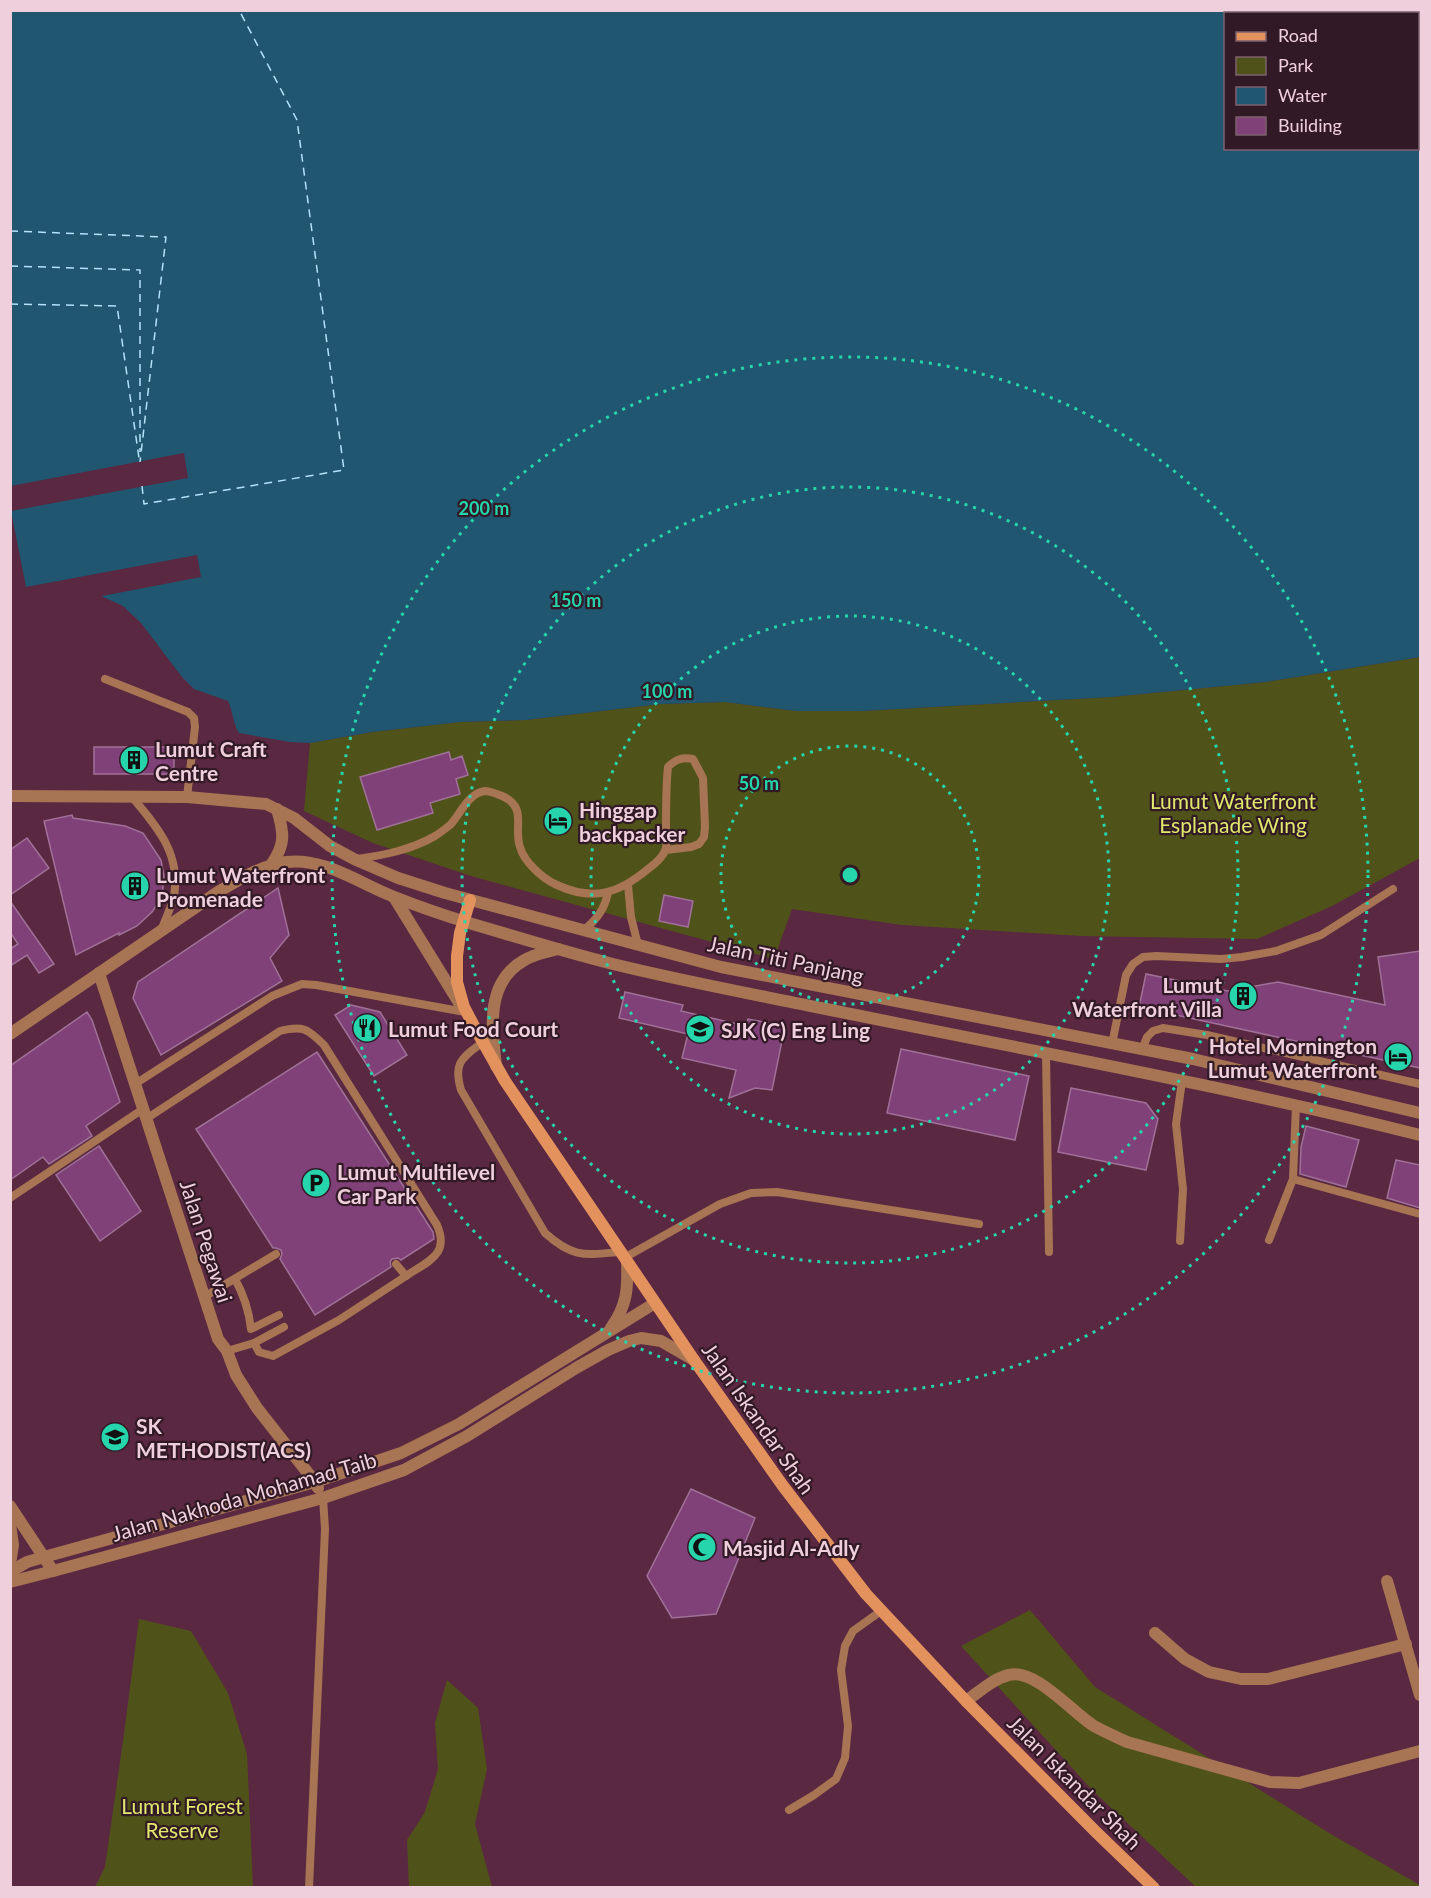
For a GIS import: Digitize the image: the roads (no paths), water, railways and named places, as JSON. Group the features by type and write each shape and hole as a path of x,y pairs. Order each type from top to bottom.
{"main road":[{"name":"Jalan Iskandar Shah","path":"470,900 457,956 457,982 464,1007 496,1066 694,1360 789,1495 835,1556 881,1611 966,1701 1154,1887"}],"street":[{"name":"Jalan Titi Panjang","path":"10,796 187,797 266,804 294,818 330,846 398,878 470,900 638,945 721,967 1193,1059 1420,1113"},
{"path":"272,865 279,854 283,838 277,809"},
{"name":"Jalan Titi Panjang","path":"10,1034 235,882 272,865 305,862 320,865 394,897 464,921 613,964 1296,1105 1420,1135"},
{"path":"394,897 475,1028"},
{"path":"496,1066 491,1023 492,1010 501,983 521,962 533,955 559,949"},
{"name":"Jalan Pegawai","path":"99,973 218,1339 227,1352 236,1375 257,1408 315,1482 323,1498"},
{"path":"1046,1054 1051,1032"},
{"path":"609,1332 620,1315 626,1299 624,1257"},
{"name":"Jalan Nakhoda Mohamad Taib","path":"10,1572 27,1562 315,1482 401,1453 459,1424 655,1303"},
{"name":"Jalan Nakhoda Mohamad Taib","path":"10,1582 323,1498 404,1470 467,1436 576,1368 628,1341 641,1338 661,1341 694,1360"},
{"path":"10,1506 53,1571"},
{"path":"10,1524 13,1545 10,1564"},
{"path":"1387,1581 1420,1695"},
{"path":"1155,1633 1185,1659 1209,1672 1241,1679 1268,1678 1406,1644"},
{"path":"966,1701 1010,1674 1025,1675 1092,1725 1108,1734 1127,1742 1270,1782 1299,1783 1420,1751"}],"lane":[{"path":"105,679 188,712 194,718 187,797"},
{"path":"354,859 382,855 435,836 448,826 469,800 485,791 504,797 516,807 521,851 537,871 554,884 582,894 608,892 628,885 656,862 666,850 668,766 675,759 693,759 703,778 704,837 699,844 692,847 666,850"},
{"path":"132,797 160,831 172,857 174,896 160,932"},
{"path":"628,885 631,917 638,945"},
{"path":"1112,1044 1126,975 1133,964 1143,957 1231,958 1276,951 1321,935 1393,889"},
{"path":"584,930 602,912 608,892"},
{"path":"135,1084 272,996 302,984 465,1012"},
{"path":"10,1198 280,1031 302,1028 312,1033 324,1045 437,1225 442,1236 442,1245 436,1255 406,1276 339,1320 273,1356 263,1355 254,1343"},
{"path":"1142,1050 1147,1037 1153,1031 1163,1028 1207,1035 1420,1084"},
{"path":"483,1042 464,1056 460,1064 457,1076 461,1090 545,1233 560,1246 575,1253 624,1257 720,1203 751,1193 777,1192 979,1224"},
{"path":"1046,1054 1049,1252"},
{"path":"1180,1241 1183,1190 1176,1124 1182,1081"},
{"path":"1269,1240 1293,1179 1296,1105"},
{"path":"1293,1179 1420,1214"},
{"path":"204,1297 276,1254"},
{"path":"396,1264 406,1276"},
{"path":"235,1279 243,1293 251,1329 279,1315"},
{"path":"227,1352 254,1343 284,1327"},
{"path":"309,1887 326,1529 323,1498"},
{"path":"789,1810 836,1779 844,1758 848,1726 841,1670 845,1646 854,1631 881,1611"}],"water":[{"path":"11,11 1420,11 1420,657 1266,682 1111,697 862,711 796,711 725,702 660,704 526,720 460,722 372,732 310,743 239,733 228,701 194,689 182,677 141,623 123,606 101,596 22,610 11,615"}],"place":[{"name":"Lumut Craft Centre","path":"134,760"},
{"name":"Hinggap backpacker","path":"558,821"},
{"name":"Lumut Waterfront Promenade","path":"135,886"},
{"name":"Lumut Waterfront Villa","path":"1243,996"},
{"name":"Lumut Food Court","path":"367,1028"},
{"name":"SJK (C) Eng Ling","path":"700,1029"},
{"name":"Hotel Mornington Lumut Waterfront","path":"1398,1057"},
{"name":"Lumut Multilevel Car Park","path":"316,1183"},
{"name":"SK METHODIST(ACS)","path":"115,1437"},
{"name":"Masjid Al-Adly","path":"702,1547"}],"park label":[{"name":"Lumut Waterfront Esplanade Wing","path":"1233,812"},
{"name":"Lumut Forest Reserve","path":"182,1817"}]}
